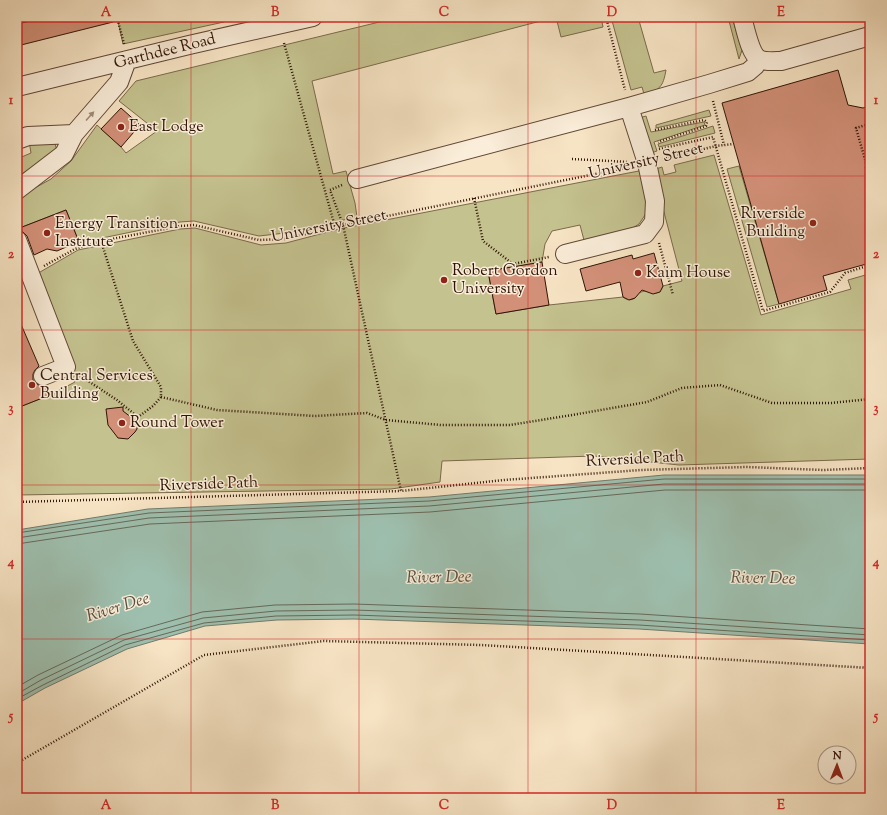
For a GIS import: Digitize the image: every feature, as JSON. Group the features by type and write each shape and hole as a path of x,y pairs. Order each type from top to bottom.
{"street":[{"name":"Garthdee Road","path":"17,87 313,17"},
{"path":"742,17 754,54 759,59 769,61 781,61 870,36"},
{"path":"357,179 629,106 748,72 755,66 759,59"},
{"path":"17,190 64,154 74,134 119,82 127,60"},
{"path":"565,254 645,234 654,222 655,201 647,164 629,106"},
{"path":"17,140 28,136 74,134"},
{"path":"17,240 66,367 43,376"}],"path":[{"path":"117,17 127,60"},
{"path":"606,17 629,106"},
{"path":"284,43 335,227"},
{"path":"714,109 724,145"},
{"path":"653,124 654,130 704,120 707,122 706,126 657,143 658,149 714,137 763,311 830,292 845,273 870,265"},
{"path":"870,129 869,124 856,128 870,177"},
{"name":"University Street","path":"29,274 75,248 101,241 180,226 194,225 259,240 285,239 343,225 647,164 716,146 733,144"},
{"path":"572,159 647,164"},
{"path":"330,190 343,225 401,491"},
{"path":"474,198 483,241 512,264 565,254"},
{"path":"654,222 673,295"},
{"path":"66,367 117,400 138,417 153,406 161,397 161,387 133,341 101,241"},
{"path":"161,397 217,410 315,416 367,413 386,420 441,425 510,425 647,402 682,388 720,385 772,403 831,403 870,399"},
{"name":"Riverside Path","path":"17,502 401,491 504,480 641,470 747,467 822,470 870,468"},
{"path":"17,763 204,655 324,641 497,646 870,668"}],"shaded area":[{"path":"117,17 230,17 224,22 123,44"},
{"path":"400,17 556,17 312,81 333,174 346,171 355,203 357,217 285,233 259,236 194,221 180,222 73,244 77,237 66,210 17,229 17,208 24,194 51,179 71,161 97,125 126,153 157,131 119,101 136,81"},
{"path":"556,17 601,17 603,27 561,37"},
{"path":"611,17 638,17 654,73 666,70 662,84 654,91 644,94 642,87 631,90"},
{"path":"728,17 732,17 742,50 739,59"},
{"path":"709,110 711,116 656,128 656,125"},
{"path":"646,116 651,132 704,122 705,125 654,142 657,151 648,154 639,118"},
{"path":"713,126 715,133 659,147 658,144"},
{"path":"29,141 55,143 57,152 17,177 17,159 31,153"},
{"path":"714,155 761,315 851,289 848,280 869,274 870,272 870,459 679,465 594,456 442,461 440,482 391,489 17,495 17,408 50,395 75,382 35,275 78,250 180,229 195,228 261,245 286,243 339,229 644,170 647,212 639,224 623,234 585,244 580,225 552,231 545,244 542,262 488,272 496,314 549,305 623,297 632,300 638,293 648,290 657,293 663,286 682,281 653,170 662,167 664,175 676,172 674,165"},
{"path":"739,166 779,304 767,307 727,169"}],"water":[{"name":"River Dee","path":"664,475 870,475 870,644 639,629 354,619 277,620 205,626 127,649 45,688 17,704 17,530 148,509 429,497"}],"building":[{"path":"48,17 112,17 113,22 17,46 17,24"},
{"name":"Riverside Building","path":"838,70 848,105 863,108 870,106 870,166 865,167 870,183 870,263 823,276 827,290 779,304 722,103"},
{"name":"East Lodge","path":"121,108 140,125 121,147 101,129"},
{"name":"Energy Transition Institute","path":"66,210 77,237 73,244 57,251 47,249 34,255 27,236 17,229"},
{"name":"Kaim House","path":"654,253 663,286 660,292 653,294 642,290 635,298 629,300 623,297 620,282 586,291 580,269 632,255 633,259"},
{"path":"542,262 549,305 496,314 488,271"},
{"name":"Central Services Building","path":"17,315 39,366 33,374 33,380 41,386 47,386 50,395 17,408"},
{"name":"Round Tower","path":"123,407 123,411 136,421 137,429 128,439 118,438 108,425 106,409"}],"place":[{"name":"East Lodge","path":"121,127"},
{"name":"Riverside Building","path":"813,223"},
{"name":"Energy Transition Institute","path":"47,233"},
{"name":"Kaim House","path":"638,273"},
{"name":"Robert Gordon University","path":"444,280"},
{"name":"Central Services Building","path":"32,385"},
{"name":"Round Tower","path":"122,423"}]}
